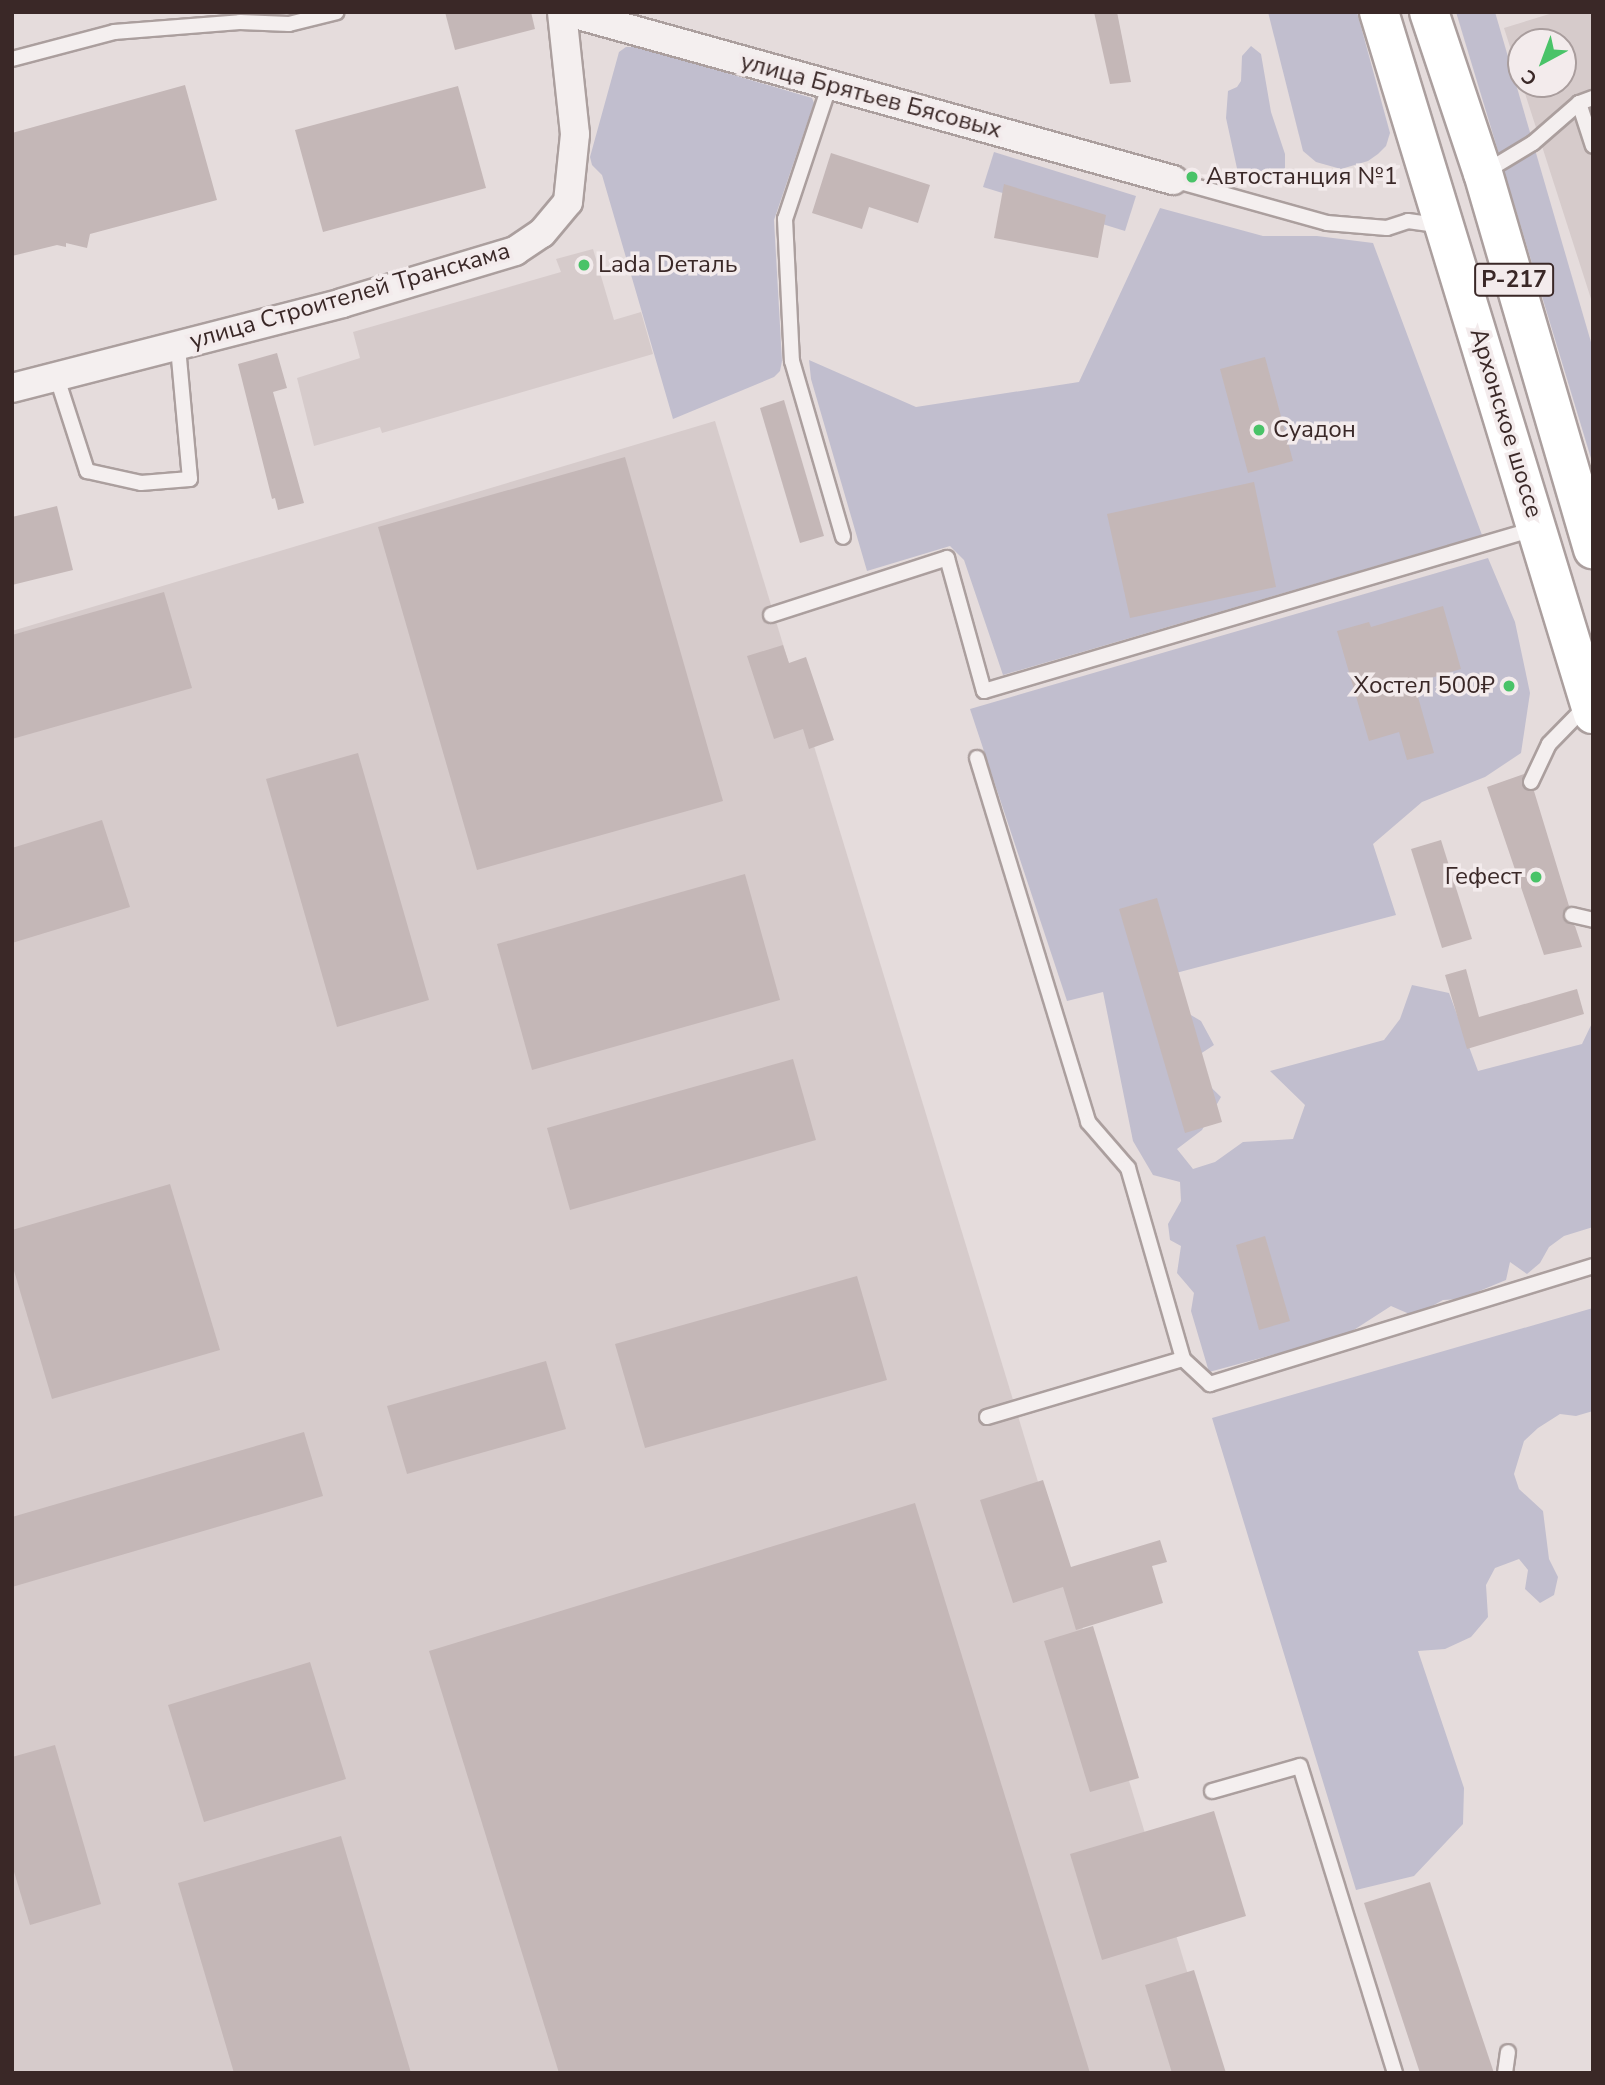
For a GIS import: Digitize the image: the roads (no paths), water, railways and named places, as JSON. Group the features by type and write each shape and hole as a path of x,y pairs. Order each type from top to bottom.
{"highway":[{"name":"Архонское шоссе","path":"1379,12 1447,226 1591,708"},
{"name":"Архонское шоссе","path":"1429,12 1483,173 1593,549"}],"street":[{"name":"улица Строителей Транскама","path":"12,388 342,303 515,251 542,233 568,202 575,134 562,12"},
{"name":"улица Брятьев Бясовых","path":"568,12 1173,180"}],"lane":[{"path":"12,59 114,32 240,22 289,24 337,12"},
{"path":"830,85 785,219 792,361 843,537"},
{"path":"1483,173 1533,143 1586,101 1593,146"},
{"path":"1173,180 1327,223 1387,228 1408,221 1447,226"},
{"path":"57,378 87,471 141,483 190,478 178,346"},
{"path":"771,614 947,558 984,691 1538,528"},
{"path":"1531,782 1549,744 1591,708"},
{"path":"977,758 1088,1122 1128,1168 1182,1359 1210,1384 1593,1266"},
{"path":"1572,915 1593,920"},
{"path":"987,1417 1182,1359"},
{"path":"1212,1791 1300,1766 1395,2073"},
{"path":"1505,2073 1508,2053"}],"place":[{"name":"Автостанция №1","path":"1192,177"},
{"name":"Lada Dеталь","path":"584,265"},
{"name":"Суадон","path":"1259,430"},
{"name":"Хостел 500₽","path":"1509,686"},
{"name":"Гефест","path":"1536,877"}]}
